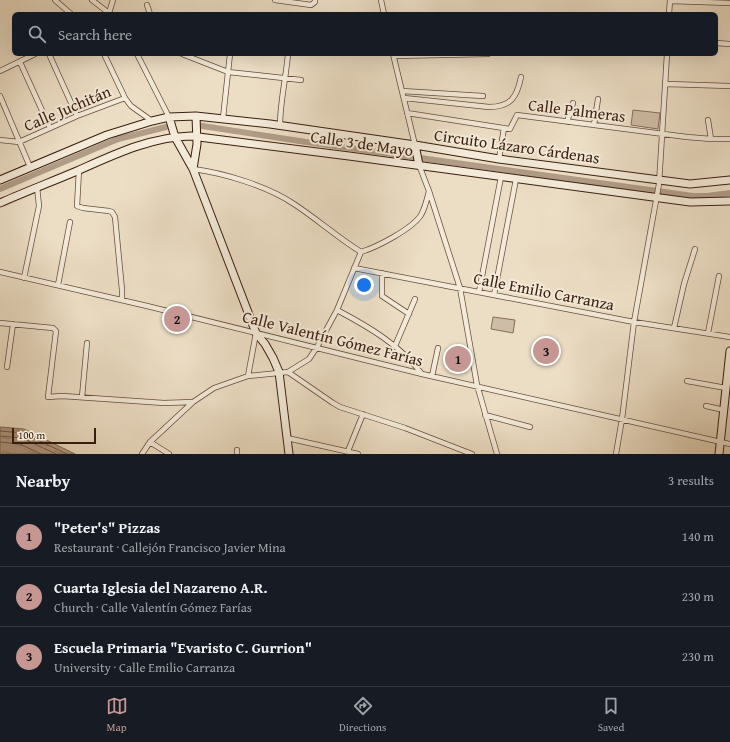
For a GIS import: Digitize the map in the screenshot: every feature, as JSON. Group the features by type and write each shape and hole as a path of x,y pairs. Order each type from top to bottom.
{"street":[{"path":"55,0 69,12"},
{"path":"92,0 107,12"},
{"path":"110,12 113,0"},
{"path":"275,0 311,5 315,2 315,0"},
{"path":"381,0 384,12"},
{"path":"669,12 670,0 730,3"},
{"path":"147,5 149,12"},
{"path":"718,43 730,44"},
{"path":"0,70 31,56"},
{"path":"50,56 77,116"},
{"path":"105,56 125,98 131,106 152,121"},
{"path":"138,56 169,117 175,137 193,169 256,333 266,344 279,372 289,454"},
{"path":"187,56 228,72 301,80"},
{"path":"223,118 230,56"},
{"path":"280,126 288,56"},
{"path":"394,56 419,163 460,288 477,385 497,454"},
{"path":"616,454 622,419 634,322 659,182 668,56"},
{"path":"20,62 50,128"},
{"path":"404,98 500,107 510,102 518,91 521,77"},
{"path":"666,84 730,86"},
{"path":"402,91 483,96"},
{"path":"0,96 30,167"},
{"name":"Calle Juchitán","path":"19,142 77,116 125,98"},
{"path":"594,125 598,100"},
{"path":"567,122 573,103"},
{"path":"407,113 504,128 499,159"},
{"path":"193,169 197,144 196,116"},
{"name":"Circuito Lázaro Cárdenas","path":"0,180 107,135 169,117 196,116 223,118 280,126 416,149 499,159 659,182 690,184 730,180"},
{"name":"Calle Palmeras","path":"504,128 510,129 517,116 662,134 711,139 730,139"},
{"path":"708,120 711,139"},
{"name":"Calle 3 de Mayo","path":"0,203 104,158 142,145 175,137 197,137 419,163 501,177 657,196 690,202 730,201"},
{"path":"0,140 19,142"},
{"path":"193,169 212,173 267,190 293,204 346,243 361,252"},
{"path":"79,170 77,206 109,211 112,212 115,217 122,300"},
{"path":"479,292 501,177"},
{"path":"494,295 516,179"},
{"path":"24,278 39,206 37,187"},
{"path":"142,454 150,442 193,402 214,388 248,376 288,372 309,360 337,310 361,252 376,247 415,222 422,214 429,191"},
{"path":"58,285 70,222"},
{"path":"674,328 684,284 695,248"},
{"name":"Calle Emilio Carranza","path":"354,268 634,322 730,337"},
{"name":"Calle Valentín Gómez Farías","path":"0,272 317,347 422,374 477,385 730,444"},
{"path":"382,273 382,296 409,314"},
{"path":"708,333 720,276"},
{"path":"395,346 415,299"},
{"path":"337,310 368,327 395,346 415,365 422,374"},
{"path":"0,323 53,328 56,332 48,397 82,397 164,403 193,402"},
{"path":"7,367 12,324"},
{"path":"248,376 256,333"},
{"path":"82,397 88,343"},
{"path":"432,376 438,348"},
{"path":"719,454 730,351"},
{"path":"288,372 333,403 405,428 472,454"},
{"path":"687,381 726,388"},
{"path":"706,406 724,410"},
{"path":"348,451 363,414"},
{"path":"485,415 530,427"},
{"path":"287,438 358,454"},
{"path":"150,442 169,454"}],"shaded area":[{"path":"633,110 660,113 658,129 631,125"},
{"path":"493,317 515,320 513,333 491,329"}],"water":[{"path":"0,427 24,429 75,454 0,454"}],"waterway":[{"path":"196,125 306,142 693,196 730,193"},
{"path":"0,189 118,139 166,127"}],"place":[{"name":"Cuarta Iglesia del Nazareno A.R.","path":"177,319"},
{"name":"Escuela Primaria \"Evaristo C. Gurrion\"","path":"546,351"},
{"name":"\"Peter's\" Pizzas","path":"458,359"}]}
